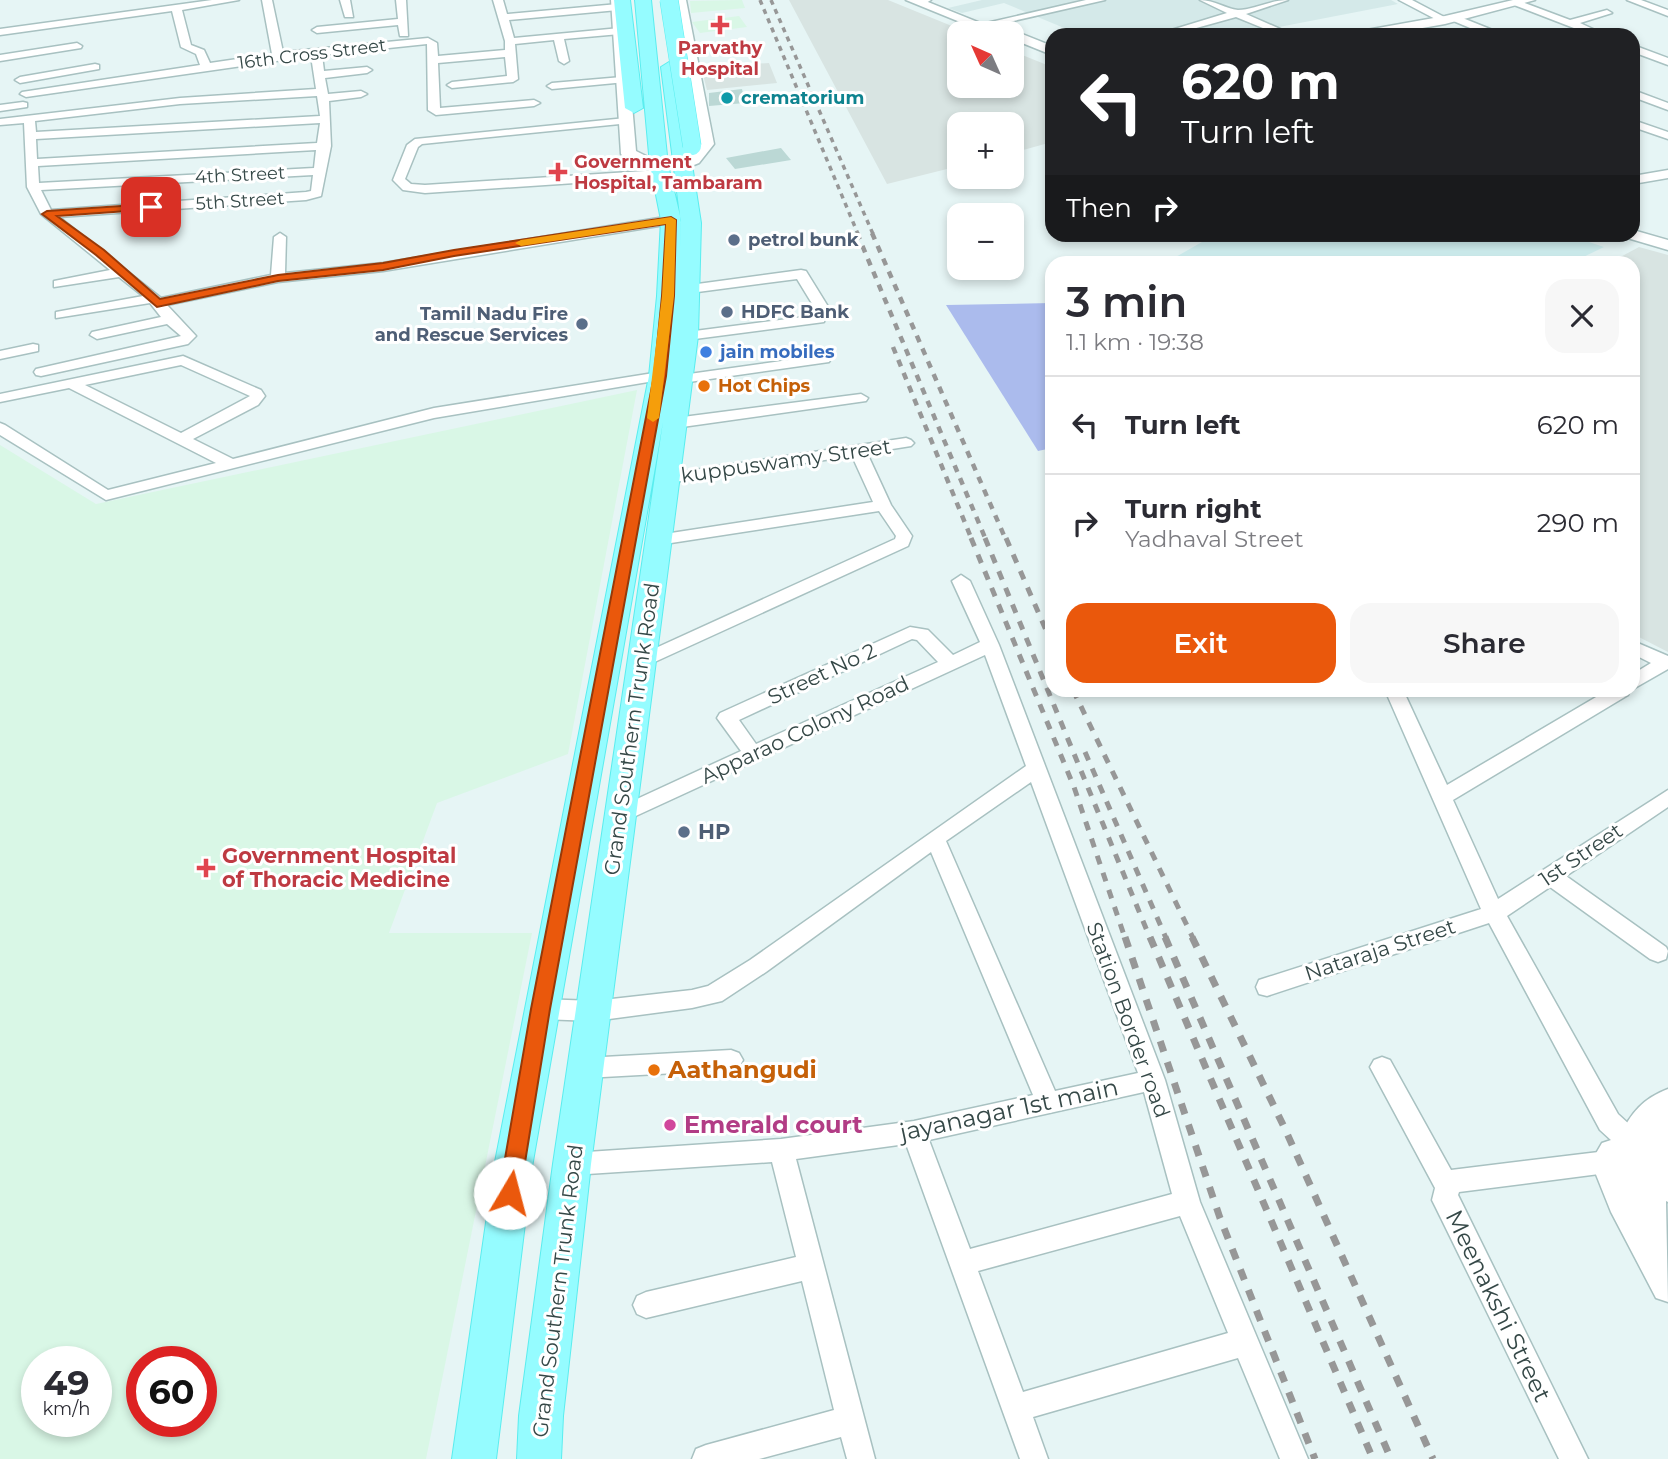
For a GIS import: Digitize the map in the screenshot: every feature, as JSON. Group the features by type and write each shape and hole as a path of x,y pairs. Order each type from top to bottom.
{"main road":[{"name":"Grand Southern Trunk Road","path":"474,1459 513,1167 541,1009 671,378 687,336 691,223 643,0"},
{"path":"619,2 640,155 678,162"},
{"name":"Grand Southern Trunk Road","path":"539,1459 541,1416 572,1164 675,423 668,296 671,220 678,162 669,14"}],"street":[{"path":"0,32 234,0"},
{"path":"267,0 285,71"},
{"path":"345,0 349,15"},
{"path":"401,0 404,44"},
{"path":"452,85 513,79 510,47 498,0"},
{"path":"626,121 419,141 413,145 400,180 404,186 411,189 425,189 678,162 707,144 693,48 669,14 680,0"},
{"path":"899,0 962,21"},
{"path":"912,0 967,21"},
{"path":"925,0 969,21"},
{"path":"1017,21 1100,0"},
{"path":"1205,0 1272,28"},
{"path":"1183,28 1283,0"},
{"path":"1404,0 1476,28"},
{"path":"1632,0 1668,13"},
{"path":"1400,28 1523,1 1582,28"},
{"path":"503,18 580,10 619,2 629,154 640,155"},
{"path":"176,8 186,47 200,52 206,67"},
{"path":"580,10 588,33"},
{"path":"1569,23 1607,13"},
{"path":"317,30 402,22"},
{"path":"534,103 436,112 434,60 558,36 620,31"},
{"path":"558,36 564,61"},
{"path":"2,63 78,46 39,40"},
{"path":"1024,42 1045,50"},
{"name":"16th Cross Street","path":"0,107 74,88 316,51 432,43 434,60"},
{"path":"316,51 326,119 321,171"},
{"path":"1640,51 1668,64"},
{"path":"2,63 20,80 24,120 31,136 33,187 47,214 123,272 189,335 188,339 41,372"},
{"path":"1656,71 1668,64"},
{"path":"20,80 95,67"},
{"path":"319,75 367,70"},
{"path":"159,102 161,74"},
{"path":"552,86 622,79"},
{"path":"65,114 74,88"},
{"path":"0,122 180,102 361,94"},
{"path":"1640,96 1668,107"},
{"path":"31,136 326,119"},
{"path":"1640,126 1668,136"},
{"path":"32,163 324,146"},
{"name":"4th Street","path":"33,187 321,171"},
{"name":"5th Street","path":"47,214 306,196 317,193 321,171"},
{"path":"1640,179 1668,174"},
{"path":"61,315 278,278 383,267 454,253 671,220"},
{"path":"278,278 280,237"},
{"path":"1640,237 1668,245"},
{"path":"59,284 123,272"},
{"path":"687,336 822,316 801,274 690,289"},
{"path":"97,335 170,319"},
{"path":"1,350 33,348"},
{"path":"0,428 106,495 227,462 435,413 671,378 824,359"},
{"path":"0,398 183,360 191,361 258,396 180,439"},
{"path":"72,384 227,462"},
{"path":"675,423 861,398"},
{"name":"kuppuswamy Street","path":"667,478 906,443"},
{"path":"642,661 896,546 905,539 883,505 857,449"},
{"path":"658,540 883,505"},
{"name":"Station Border road","path":"961,580 990,645 1153,1080 1187,1202 1294,1459"},
{"name":"Street No 2","path":"754,754 727,718 910,633 926,637 950,663"},
{"name":"Apparao Colony Road","path":"620,816 990,645"},
{"path":"1640,650 1667,663"},
{"path":"1640,678 1667,663"},
{"path":"1401,697 1441,797 1494,914 1635,1167 1668,1236"},
{"path":"1441,797 1609,697"},
{"path":"541,1009 594,1011 714,994 758,966 1036,769"},
{"name":"1st Street","path":"1494,914 1668,797"},
{"path":"935,838 1048,1103"},
{"path":"1550,876 1658,953"},
{"name":"Nataraja Street","path":"1267,987 1494,914"},
{"path":"585,1068 731,1060"},
{"path":"1382,1067 1447,1186"},
{"name":"jayanagar 1st main","path":"572,1164 781,1150 914,1132 1153,1080"},
{"path":"1662,1107 1642,1124 1624,1151 1622,1201 1668,1286"},
{"path":"1662,1107 1661,1167 1668,1187"},
{"path":"914,1132 1034,1459"},
{"path":"781,1150 861,1459"},
{"name":"Meenakshi Street","path":"1574,1459 1445,1200 1447,1186 1452,1181 1624,1151"},
{"path":"963,1262 1187,1202"},
{"path":"646,1305 811,1266"},
{"path":"1017,1408 1245,1342"},
{"path":"706,1459 851,1420"}],"shaded area":[{"path":"742,0 745,8 691,13 690,1"},
{"path":"789,0 888,0 947,24 947,98 1024,98 1024,56 1045,64 1045,144 1024,150 1024,112 947,112 947,169 887,184"},
{"path":"982,0 1391,0 1398,4 1273,28 1064,28 1004,3 962,13 948,8"},
{"name":"Parvathy Hospital","path":"739,16 747,27 700,33 692,22"},
{"path":"769,63 777,83 707,90 701,67"},
{"path":"1202,242 1589,242 1604,247 1585,256 1178,256"},
{"path":"1639,247 1668,255 1668,652 1640,638 1640,256 1622,256"},
{"path":"1045,303 1045,450 1038,451 946,305"},
{"name":"Government Hospital of Thoracic Medicine","path":"637,390 568,754 437,803 389,933 532,933 426,1459 0,1459 0,445 96,504"}],"building":[{"name":"crematorium","path":"742,89 745,103 709,106 709,93"},
{"path":"781,148 791,160 735,169 726,158"}],"railway":[{"path":"760,0 858,234"},
{"path":"771,0 873,234"},
{"path":"857,233 986,540"},
{"path":"872,233 1006,540"},
{"path":"893,347 972,540"},
{"path":"971,538 1074,787 1125,938"},
{"path":"985,538 1045,683"},
{"path":"1006,538 1045,628"},
{"path":"1051,697 1150,938"},
{"path":"1076,697 1193,938"},
{"path":"1085,752 1166,938"},
{"path":"1125,937 1220,1218 1315,1459"},
{"path":"1150,937 1373,1459"},
{"path":"1165,937 1391,1459"},
{"path":"1192,937 1285,1129 1433,1459"}],"slow traffic":[{"path":"521,243 671,220 668,296 653,418"}],"place":[{"name":"Parvathy Hospital","path":"720,25"},
{"name":"crematorium","path":"727,98"},
{"name":"Government Hospital, Tambaram","path":"558,172"},
{"name":"petrol bunk","path":"734,240"},
{"name":"HDFC Bank","path":"727,312"},
{"name":"Tamil Nadu Fire and Rescue Services","path":"582,324"},
{"name":"jain mobiles","path":"706,352"},
{"name":"Hot Chips","path":"704,386"},
{"name":"HP","path":"684,832"},
{"name":"Government Hospital of Thoracic Medicine","path":"206,868"},
{"name":"Aathangudi","path":"654,1070"},
{"name":"Emerald court","path":"670,1125"}],"route":[{"path":"151,207 47,214 100,253 157,303 278,278 383,267 454,253 671,220 668,296 660,376 541,1009 510,1193"}]}
